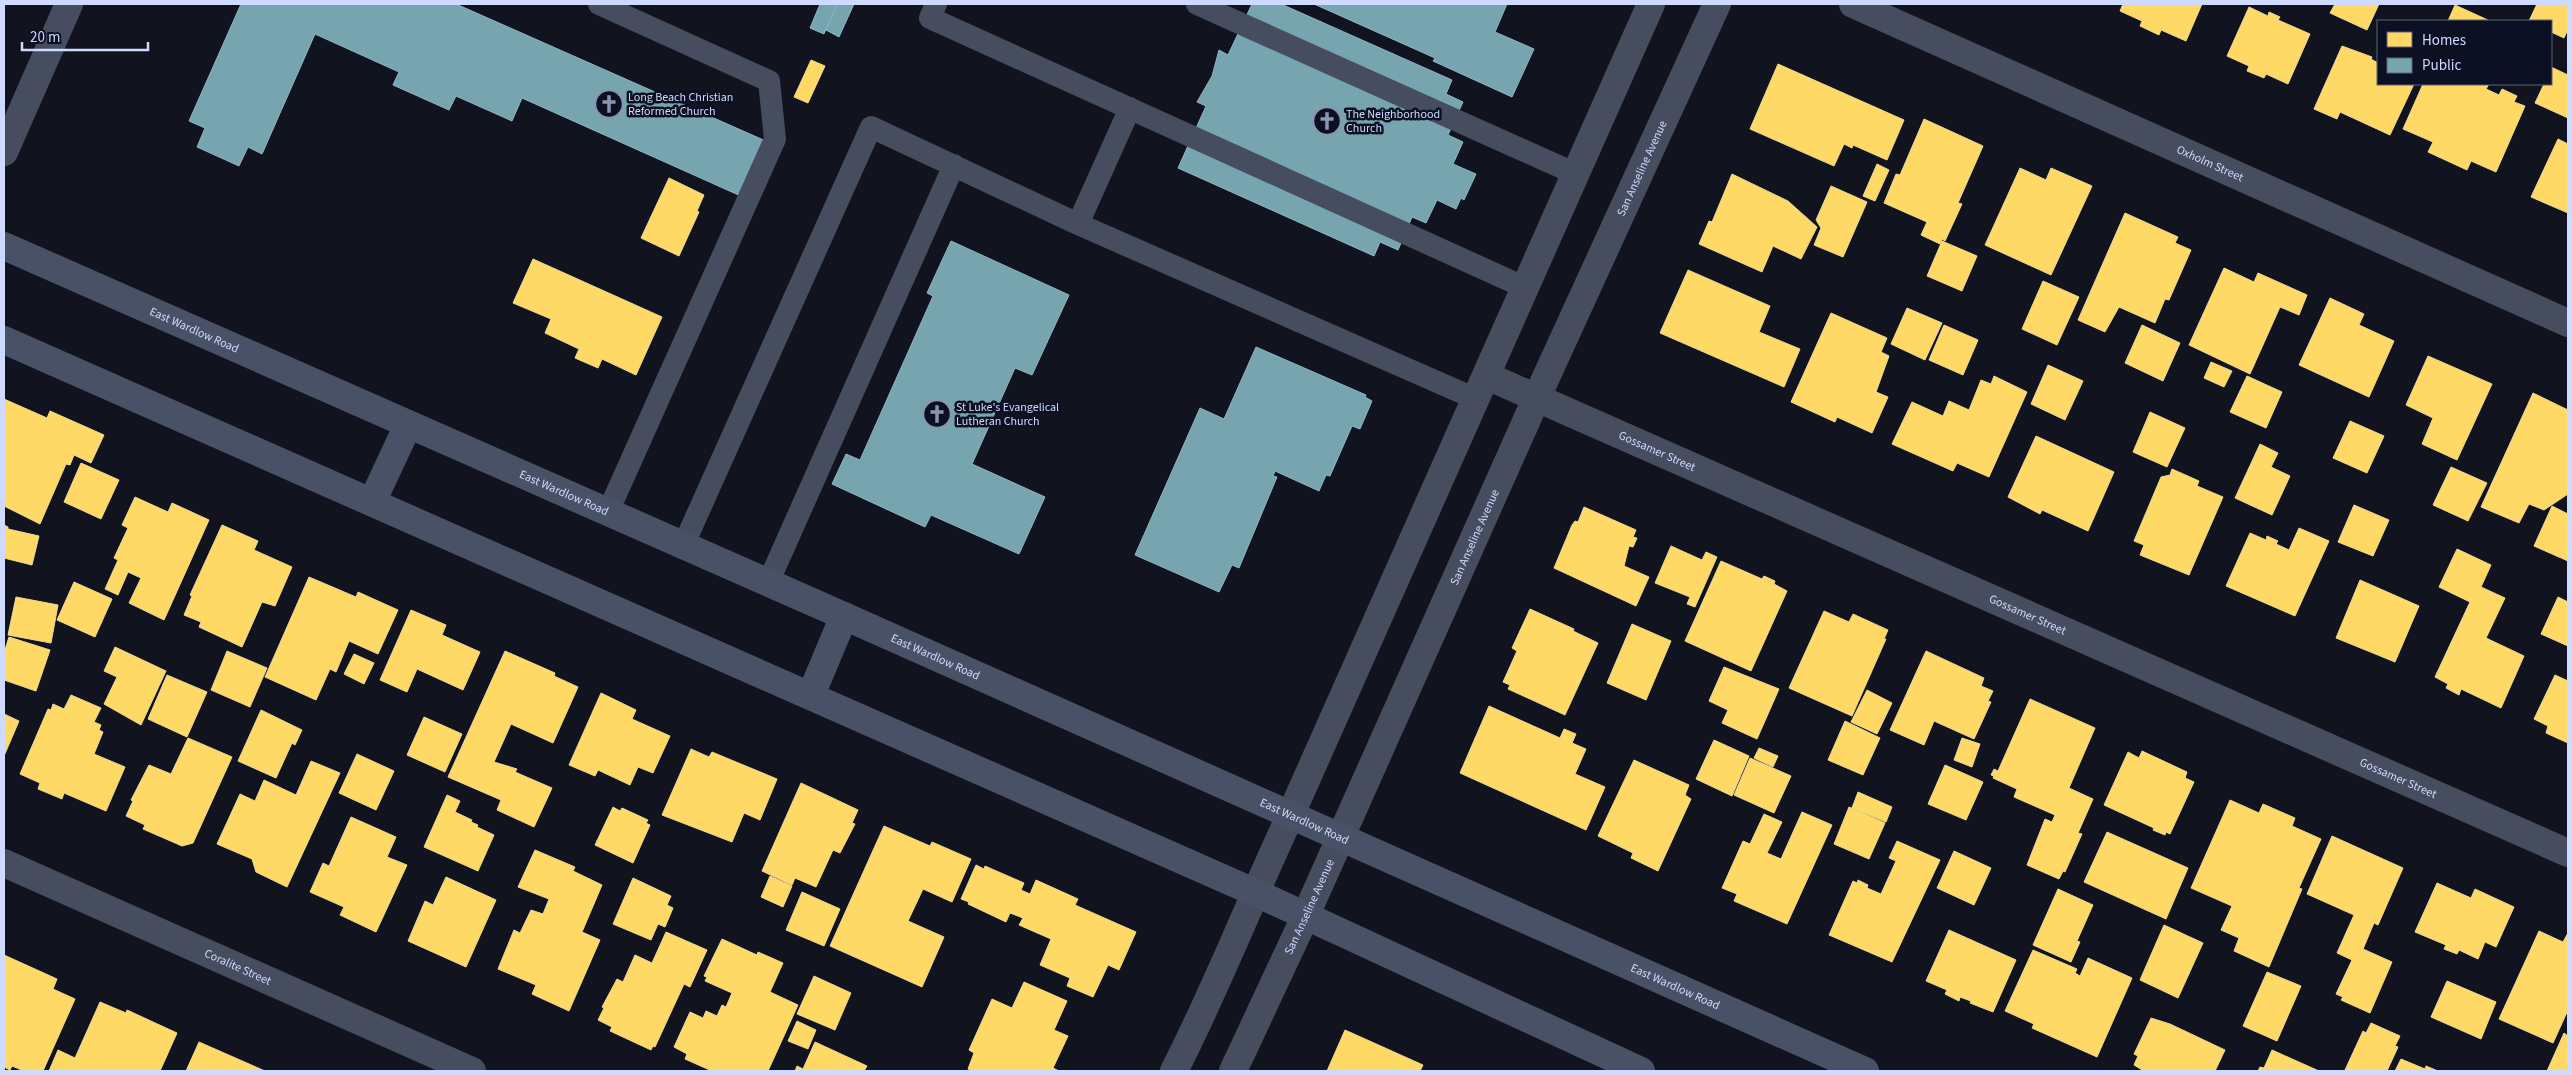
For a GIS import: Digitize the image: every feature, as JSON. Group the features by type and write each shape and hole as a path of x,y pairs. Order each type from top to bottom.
{"main road":[{"name":"East Wardlow Road","path":"4,246 1341,836 1865,1071"},
{"path":"4,340 1254,892 1641,1071"},
{"path":"372,502 408,425"},
{"path":"811,695 844,616"}],"street":[{"path":"4,152 69,4"},
{"path":"1174,1071 1206,1010 1254,892 1291,814 1651,4"},
{"name":"San Anseline Avenue","path":"1233,1071 1305,916 1537,397 1717,4"},
{"name":"Oxholm Street","path":"1853,4 2568,323"},
{"name":"Gossamer Street","path":"1481,387 1537,397 2568,853"},
{"name":"Coralite Street","path":"4,863 472,1071"}],"lane":[{"path":"599,4 769,80 775,139 608,512"},
{"path":"936,4 930,18 1526,288"},
{"path":"1197,4 1576,174"},
{"path":"1078,224 1130,108"},
{"path":"684,546 871,127 1078,224 1481,387"},
{"path":"768,583 954,165"}],"building: Homes":[{"path":"2123,4 2202,4 2186,41 2161,30 2159,35 2140,26 2142,21 2120,11"},
{"path":"2335,4 2379,4 2367,30 2330,13"},
{"path":"2537,4 2568,4 2568,29 2564,38 2552,32 2552,20 2529,20"},
{"path":"2455,5 2488,20 2448,20"},
{"path":"2249,7 2268,16 2269,12 2280,17 2278,20 2310,34 2288,84 2266,74 2264,78 2247,71 2249,66 2227,56"},
{"path":"2342,46 2372,57 2371,59 2377,62 2377,85 2414,85 2390,135 2340,112 2337,119 2314,109"},
{"path":"811,60 825,66 808,103 794,97"},
{"path":"1778,64 1904,120 1887,160 1853,145 1852,148 1844,144 1834,166 1750,129"},
{"path":"2552,67 2568,75 2568,118 2535,103 2544,85 2552,85"},
{"path":"2423,85 2488,85 2486,89 2499,95 2502,89 2517,96 2514,102 2525,106 2496,172 2471,161 2467,170 2428,152 2433,142 2403,129"},
{"path":"1924,119 1983,146 1958,203 1962,204 1945,241 1942,239 1940,244 1921,235 1927,222 1884,203 1896,174 1900,175"},
{"path":"2558,139 2568,144 2568,213 2531,197"},
{"path":"1877,164 1889,170 1875,201 1863,196"},
{"path":"2020,168 2046,180 2051,168 2092,186 2051,275 1985,245"},
{"path":"1732,174 1788,201 1817,227 1801,259 1773,246 1762,272 1699,244 1709,221 1712,222"},
{"path":"669,178 704,195 697,211 699,212 679,256 641,238"},
{"path":"1831,186 1867,202 1843,257 1814,245 1821,228 1816,220"},
{"path":"2125,213 2178,237 2175,243 2191,250 2169,300 2165,299 2155,323 2119,307 2105,332 2078,320"},
{"path":"1942,241 1977,256 1962,291 1927,276"},
{"path":"533,259 662,317 636,375 602,359 598,368 575,358 579,349 545,333 551,319 513,303"},
{"path":"2224,268 2254,282 2258,273 2307,295 2299,315 2280,307 2250,374 2189,345"},
{"path":"1688,270 1770,306 1759,332 1800,349 1784,387 1660,333"},
{"path":"2043,281 2079,297 2057,345 2022,329"},
{"path":"2330,298 2364,314 2359,325 2394,341 2369,397 2299,365"},
{"path":"1907,308 1942,323 1925,360 1891,344"},
{"path":"1831,313 1887,338 1881,352 1889,356 1876,392 1888,397 1872,433 1837,417 1835,422 1791,402"},
{"path":"1944,325 1978,340 1963,375 1929,360"},
{"path":"2142,325 2180,343 2163,381 2125,363"},
{"path":"2428,356 2492,384 2457,460 2422,444 2433,418 2406,405"},
{"path":"2211,362 2232,371 2224,387 2204,378"},
{"path":"2048,365 2083,381 2065,420 2031,404"},
{"path":"1994,376 2027,392 1989,477 1957,463 1953,471 1892,444 1912,402 1943,416 1949,401 1969,410 1981,380 1991,384"},
{"path":"2247,376 2282,392 2266,428 2230,412"},
{"path":"2533,393 2568,410 2568,494 2544,510 2529,504 2519,523 2481,507"},
{"path":"4,399 47,418 50,411 104,435 91,463 74,455 70,465 66,464 40,524 4,506"},
{"path":"2150,412 2185,428 2167,467 2133,452"},
{"path":"2350,421 2384,436 2367,473 2333,458"},
{"path":"2036,436 2114,472 2088,531 2042,510 2040,514 2008,497"},
{"path":"2260,444 2278,453 2271,467 2290,476 2272,515 2235,498"},
{"path":"81,463 119,480 101,519 64,502"},
{"path":"2451,467 2487,483 2468,521 2433,505"},
{"path":"2172,469 2199,481 2197,486 2223,497 2189,575 2140,555 2144,545 2134,541 2161,477 2170,475"},
{"path":"135,497 168,512 172,503 209,520 164,620 129,603 141,578 128,572 118,595 105,589 118,560 114,558 128,528 122,525"},
{"path":"2354,505 2389,520 2373,556 2338,542"},
{"path":"2552,506 2568,514 2568,561 2534,546"},
{"path":"1584,507 1636,530 1633,537 1637,538 1633,547 1629,546 1624,566 1649,577 1636,606 1554,568 1572,525 1575,521 1578,522"},
{"path":"4,525 8,529 39,536 32,565 4,558"},
{"path":"222,525 258,541 254,550 292,567 275,606 262,602 242,647 199,627 201,622 184,615 192,596 190,595"},
{"path":"2299,528 2329,541 2295,616 2226,586 2250,533 2266,540 2267,536 2278,541 2276,544 2289,550"},
{"path":"1671,546 1702,560 1706,552 1717,557 1695,607 1687,604 1690,597 1655,583"},
{"path":"2457,549 2491,565 2481,587 2505,598 2486,638 2524,656 2501,708 2461,689 2459,695 2446,688 2448,684 2435,677 2470,602 2439,587"},
{"path":"1721,561 1762,579 1764,576 1775,581 1774,584 1787,591 1751,671 1685,641"},
{"path":"309,577 356,597 358,592 398,610 378,654 349,641 336,672 330,669 316,700 265,677"},
{"path":"2360,580 2419,606 2395,662 2336,638"},
{"path":"74,582 112,599 95,637 57,620"},
{"path":"16,597 58,605 51,643 8,635"},
{"path":"2558,597 2568,602 2568,646 2541,634"},
{"path":"1530,609 1574,629 1573,631 1598,643 1565,715 1508,689 1510,685 1503,682 1517,651 1512,648"},
{"path":"411,610 446,625 442,635 480,652 463,690 417,669 407,692 380,680"},
{"path":"1824,611 1849,622 1853,614 1888,630 1884,639 1886,639 1852,716 1789,688"},
{"path":"1632,624 1671,641 1646,700 1607,683"},
{"path":"9,637 50,650 36,691 4,680 4,653"},
{"path":"115,647 166,671 141,725 104,704 117,677 104,671"},
{"path":"227,651 267,668 250,707 211,690"},
{"path":"505,651 555,673 554,676 578,687 553,743 511,724 494,762 517,769 515,772 552,788 534,827 497,810 501,800 448,777"},
{"path":"1926,651 1984,678 1981,686 1993,691 1988,701 1991,702 1974,739 1934,721 1924,745 1890,730"},
{"path":"354,654 374,663 364,684 344,674"},
{"path":"1724,667 1779,689 1757,739 1722,723 1728,710 1709,701"},
{"path":"167,675 207,692 187,737 148,719"},
{"path":"2555,675 2568,681 2568,743 2546,733 2548,726 2534,719"},
{"path":"1867,690 1892,703 1877,734 1851,722"},
{"path":"601,693 636,710 632,719 670,736 653,773 638,767 630,785 598,770 595,776 569,765"},
{"path":"71,695 101,708 94,722 101,725 99,730 103,732 94,754 125,767 106,811 64,793 62,799 38,789 40,783 20,774 48,709 51,710 53,704 64,709"},
{"path":"2030,699 2095,728 2069,788 2093,799 2078,833 2082,834 2065,872 2063,871 2059,879 2027,865 2045,819 2052,822 2055,815 2014,797 2017,789 1993,778 1994,776 1991,775 1994,769 1998,771"},
{"path":"1489,706 1560,738 1564,729 1576,734 1572,743 1586,749 1575,774 1605,787 1586,830 1460,773"},
{"path":"261,710 302,730 295,745 292,743 276,778 238,761"},
{"path":"4,714 19,721 4,756"},
{"path":"424,717 462,734 445,772 407,755"},
{"path":"1845,721 1880,738 1863,775 1828,760"},
{"path":"188,738 232,757 193,843 182,846 143,829 145,825 126,816 133,801 131,800 149,765 171,774"},
{"path":"1962,738 1980,744 1972,767 1954,760"},
{"path":"1714,740 1749,756 1732,796 1696,779"},
{"path":"1759,748 1778,756 1773,767 1754,758"},
{"path":"691,749 709,757 712,752 777,779 760,820 744,813 732,842 662,815"},
{"path":"2142,751 2187,772 2185,778 2194,782 2170,834 2166,832 2165,835 2153,830 2154,828 2104,805 2128,752 2139,758"},
{"path":"357,754 394,771 376,810 339,793"},
{"path":"1750,758 1791,776 1774,813 1734,795"},
{"path":"1634,760 1689,785 1685,795 1691,799 1658,871 1631,858 1633,853 1598,836"},
{"path":"311,761 340,773 287,887 256,872 252,859 217,844 240,794 255,801 264,780 296,795"},
{"path":"1945,765 1983,782 1966,820 1928,804"},
{"path":"801,783 858,810 852,823 855,824 840,853 833,850 816,887 795,878 792,885 762,871"},
{"path":"1858,792 1892,807 1886,822 1852,808"},
{"path":"447,795 460,801 455,812 472,820 471,822 478,825 477,827 494,835 478,871 424,847"},
{"path":"2230,800 2259,813 2263,804 2295,818 2292,826 2321,839 2299,888 2302,889 2269,967 2234,951 2239,938 2221,930 2232,906 2191,888"},
{"path":"613,807 620,811 622,808 648,820 646,823 650,825 633,863 595,845"},
{"path":"1849,807 1885,823 1869,859 1834,844"},
{"path":"1802,812 1832,825 1787,924 1734,901 1737,894 1722,888 1743,841 1750,844 1764,814 1782,822 1767,853 1781,859"},
{"path":"351,817 396,837 387,857 407,865 376,932 340,915 344,907 310,892 323,863 329,866"},
{"path":"884,826 930,846 932,842 971,859 952,902 923,889 908,921 944,937 922,987 830,946"},
{"path":"2107,832 2188,868 2166,919 2084,882"},
{"path":"2332,836 2403,868 2378,925 2374,923 2363,949 2392,962 2370,1013 2341,1000 2343,997 2336,994 2352,960 2337,953 2354,915 2307,894"},
{"path":"1897,841 1940,860 1892,962 1829,935 1853,881 1857,883 1858,880 1868,885 1867,888 1881,894 1896,861 1889,858"},
{"path":"535,850 575,867 573,871 602,885 582,932 600,940 569,1011 532,994 536,985 498,969 514,930 520,933 531,910 543,914 549,899 518,887"},
{"path":"1954,851 1991,868 1974,905 1937,888"},
{"path":"976,865 984,869 985,866 1024,883 1021,890 1030,894 1036,880 1078,899 1075,905 1136,932 1119,970 1108,965 1093,997 1067,986 1070,978 1040,965 1051,939 1019,925 1023,918 1010,913 1006,922 961,899"},
{"path":"770,876 792,886 783,907 761,897"},
{"path":"446,877 496,900 466,967 408,941 425,901 433,905"},
{"path":"633,878 671,896 667,905 673,908 665,927 658,924 651,940 613,924"},
{"path":"2437,883 2471,898 2475,889 2514,907 2496,947 2485,942 2478,959 2459,950 2457,954 2444,949 2446,945 2415,932"},
{"path":"2058,889 2093,905 2077,941 2080,942 2071,962 2033,945"},
{"path":"802,892 840,909 824,946 786,930"},
{"path":"2164,925 2203,943 2178,998 2140,980"},
{"path":"1949,930 2016,960 1993,1012 1960,997 1959,1001 1945,994 1947,990 1926,981"},
{"path":"2539,931 2563,942 2568,933 2568,1010 2553,1043 2499,1019"},
{"path":"666,932 707,950 690,987 684,984 655,1047 653,1046 651,1050 610,1031 612,1027 598,1020 604,1008 602,1007 617,979 623,982 635,955 652,963"},
{"path":"722,939 757,955 758,952 783,963 770,992 798,1005 768,1071 712,1071 685,1059 687,1054 674,1047 690,1012 703,1018 706,1011 717,1016 722,1005 726,1007 732,993 705,981 707,977 704,976"},
{"path":"2033,950 2077,969 2075,973 2080,976 2088,958 2132,978 2097,1057 2032,1028 2034,1024 2005,1011"},
{"path":"4,955 57,979 53,989 75,999 43,1071 24,1071 12,1066 10,1070 4,1067"},
{"path":"2267,972 2301,986 2277,1041 2243,1026"},
{"path":"814,976 851,993 835,1030 797,1014"},
{"path":"2447,981 2496,1002 2481,1039 2431,1017"},
{"path":"1024,982 1067,1001 1054,1030 1068,1036 1053,1068 1059,1071 973,1071 968,1069 974,1053 969,1050 992,999 1012,1008"},
{"path":"100,1002 126,1013 127,1010 177,1033 160,1071 49,1071 58,1050 75,1058"},
{"path":"2151,1018 2170,1024 2225,1050 2215,1071 2144,1071 2134,1065 2138,1056 2134,1054"},
{"path":"797,1021 816,1030 808,1049 788,1041"},
{"path":"2371,1023 2400,1036 2395,1046 2398,1047 2387,1071 2345,1070 2363,1031 2366,1033"},
{"path":"1345,1030 1423,1065 1420,1071 1327,1071"},
{"path":"2564,1033 2568,1036 2568,1071 2547,1071"},
{"path":"199,1042 265,1071 186,1071"},
{"path":"815,1042 867,1066 864,1071 795,1071 797,1066 803,1069"},
{"path":"2272,1050 2319,1071 2258,1071 2260,1067 2264,1068"},
{"path":"2401,1059 2425,1069 2426,1066 2438,1071 2395,1071"}],"building: Public":[{"name":"Long Beach Christian Reformed Church","path":"241,4 456,4 768,142 743,197 522,98 512,121 456,96 449,110 393,85 399,72 315,34 262,154 248,147 239,166 197,147 205,128 189,121"},
{"path":"820,4 837,4 824,34 810,28"},
{"path":"838,4 854,4 839,37 826,30"},
{"name":"The Neighborhood Church","path":"1252,4 1281,4 1452,80 1446,94 1463,102 1448,135 1463,142 1453,164 1476,174 1464,200 1461,198 1456,209 1437,200 1426,223 1412,217 1398,250 1380,242 1374,256 1178,168 1206,106 1197,102 1212,76 1219,50 1228,55"},
{"path":"1314,4 1507,4 1495,32 1534,49 1512,97 1433,61 1435,58"},
{"name":"St Luke's Evangelical Lutheran Church","path":"951,241 1069,295 1032,375 1015,368 972,464 1045,497 1019,554 931,515 925,527 832,484 846,454 860,460 933,296 927,293"},
{"path":"1256,347 1366,395 1365,397 1372,401 1360,429 1352,426 1330,476 1326,475 1319,491 1275,471 1273,476 1277,477 1239,568 1232,565 1219,592 1135,555 1200,408 1224,419"}],"place":[{"name":"Long Beach Christian Reformed Church","path":"609,104"},
{"name":"The Neighborhood Church","path":"1327,121"},
{"name":"St Luke's Evangelical Lutheran Church","path":"937,414"}]}
